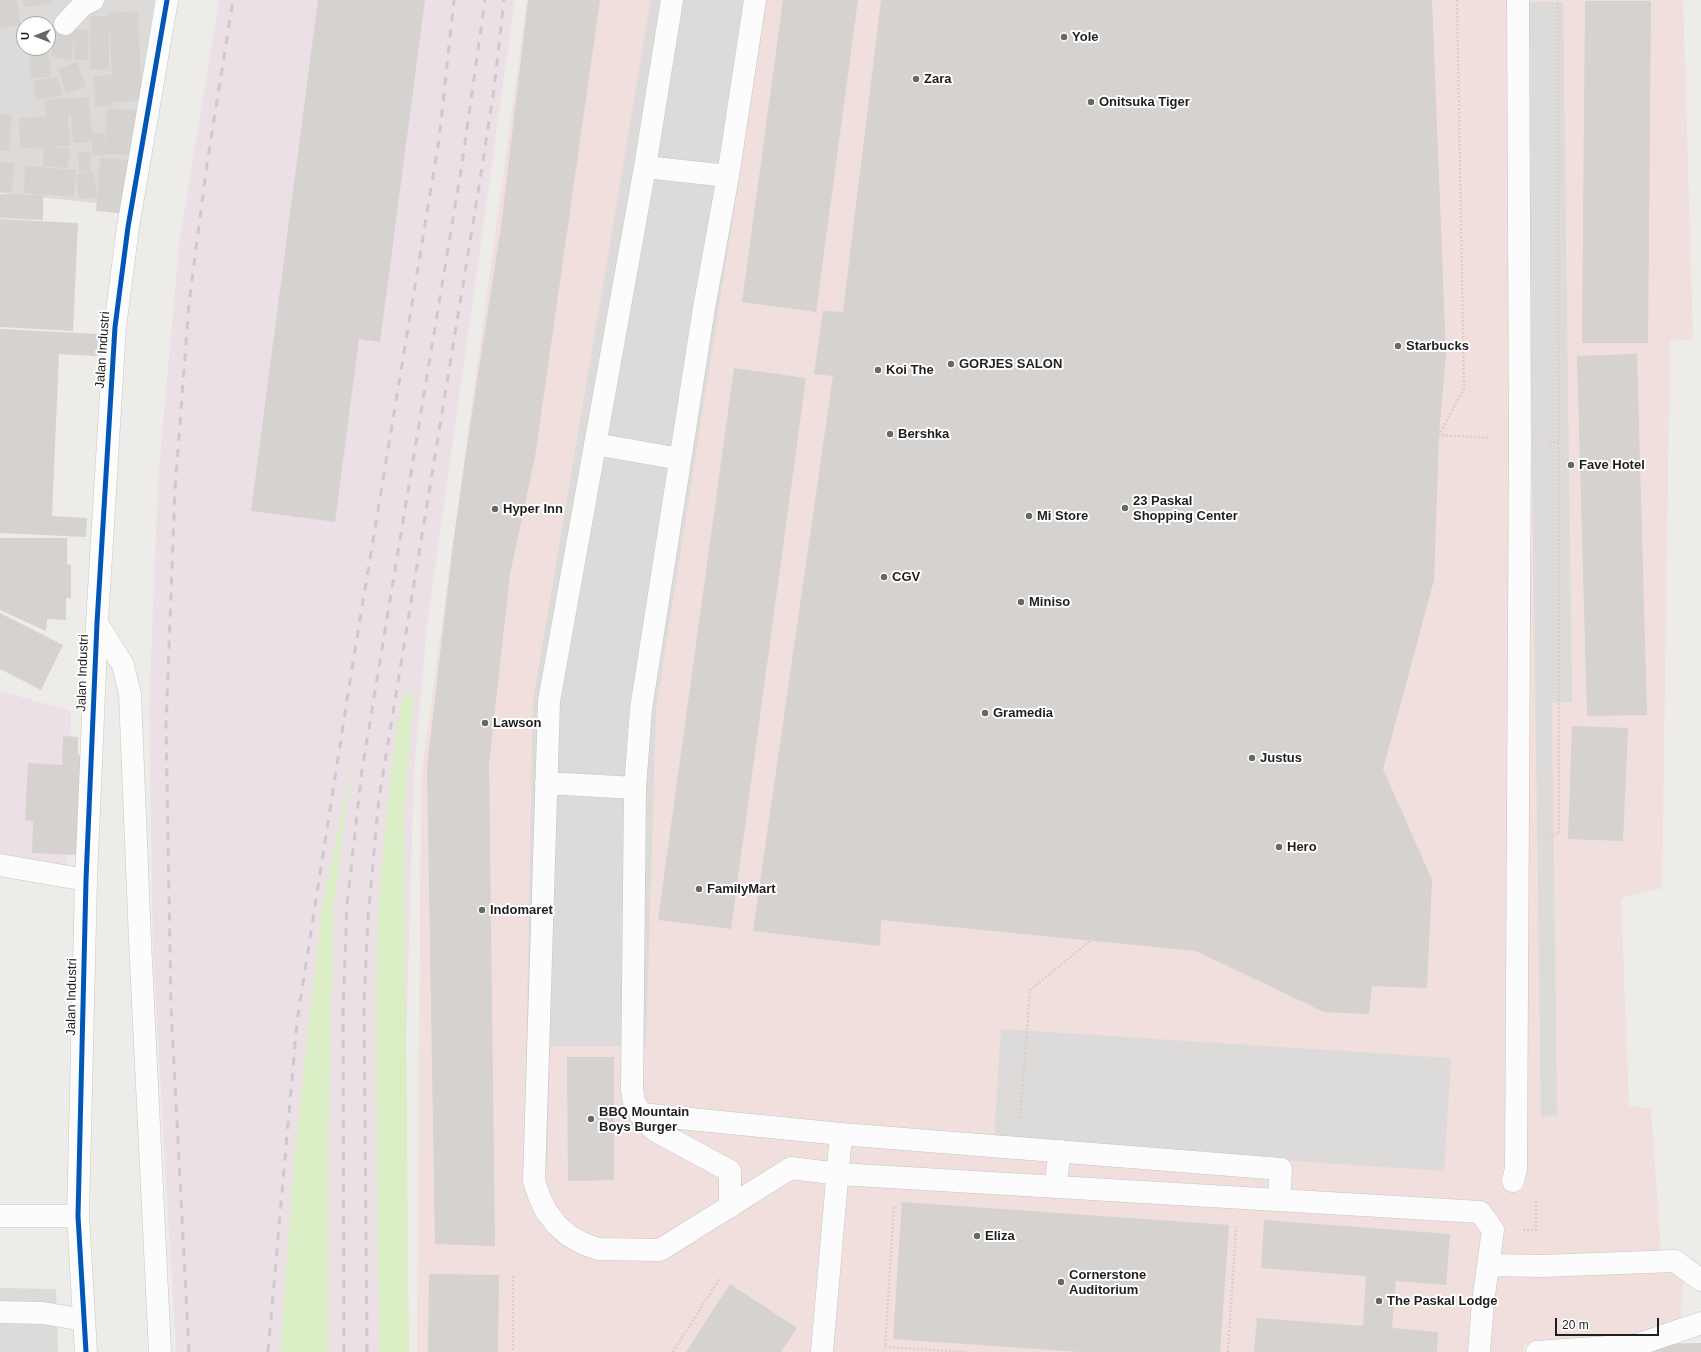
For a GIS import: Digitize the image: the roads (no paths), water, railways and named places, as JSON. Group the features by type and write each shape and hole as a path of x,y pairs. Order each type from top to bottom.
{"street":[{"path":"65,24 83,5 93,0"},
{"name":"Jalan Industri","path":"86,1352 78,1216 86,880 96,623 115,327 128,228 167,0"},
{"path":"672,0 645,167 549,701 534,1181 546,1211 560,1228 582,1243 598,1249 660,1250 792,1168 839,1174 1480,1212 1493,1230 1483,1302 1479,1352"},
{"path":"730,1207 730,1171 656,1130 647,1123 640,1114 634,1102 632,1089 635,788 641,709 704,308 728,176 755,0"},
{"path":"1513,1181 1516,1161 1520,440 1518,0"},
{"path":"645,167 728,176"},
{"path":"595,444 680,459"},
{"path":"96,623 123,665 130,694 140,941 160,1352"},
{"path":"546,783 635,788"},
{"path":"0,865 86,880"},
{"path":"640,1114 841,1134 1281,1169 1279,1200"},
{"path":"822,1352 839,1174 841,1134"},
{"path":"1055,1187 1060,1151"},
{"path":"0,1216 78,1216"},
{"path":"1489,1265 1541,1266 1674,1261 1701,1280"},
{"path":"0,1312 43,1313 84,1320"},
{"path":"1537,1352 1637,1345 1701,1323"}],"railway":[{"path":"189,1352 171,1007 166,726 175,490 189,303 207,164 233,0"},
{"path":"268,1352 297,1022 352,668 439,140 454,0"},
{"path":"344,1352 343,1011 347,905 362,770 462,164 485,0"},
{"path":"367,1352 364,1003 368,918 379,798 477,199 494,89 504,0"}],"place":[{"name":"Yole","path":"1064,37"},
{"name":"Zara","path":"916,79"},
{"name":"Onitsuka Tiger","path":"1091,102"},
{"name":"Starbucks","path":"1398,346"},
{"name":"GORJES SALON","path":"951,364"},
{"name":"Koi The","path":"878,370"},
{"name":"Bershka","path":"890,434"},
{"name":"Fave Hotel","path":"1571,465"},
{"name":"23 Paskal Shopping Center","path":"1125,508"},
{"name":"Hyper Inn","path":"495,509"},
{"name":"Mi Store","path":"1029,516"},
{"name":"CGV","path":"884,577"},
{"name":"Miniso","path":"1021,602"},
{"name":"Gramedia","path":"985,713"},
{"name":"Lawson","path":"485,723"},
{"name":"Justus","path":"1252,758"},
{"name":"Hero","path":"1279,847"},
{"name":"FamilyMart","path":"699,889"},
{"name":"Indomaret","path":"482,910"},
{"name":"BBQ Mountain Boys Burger","path":"591,1119"},
{"name":"Eliza","path":"977,1236"},
{"name":"Cornerstone Auditorium","path":"1061,1282"},
{"name":"The Paskal Lodge","path":"1379,1301"}]}
